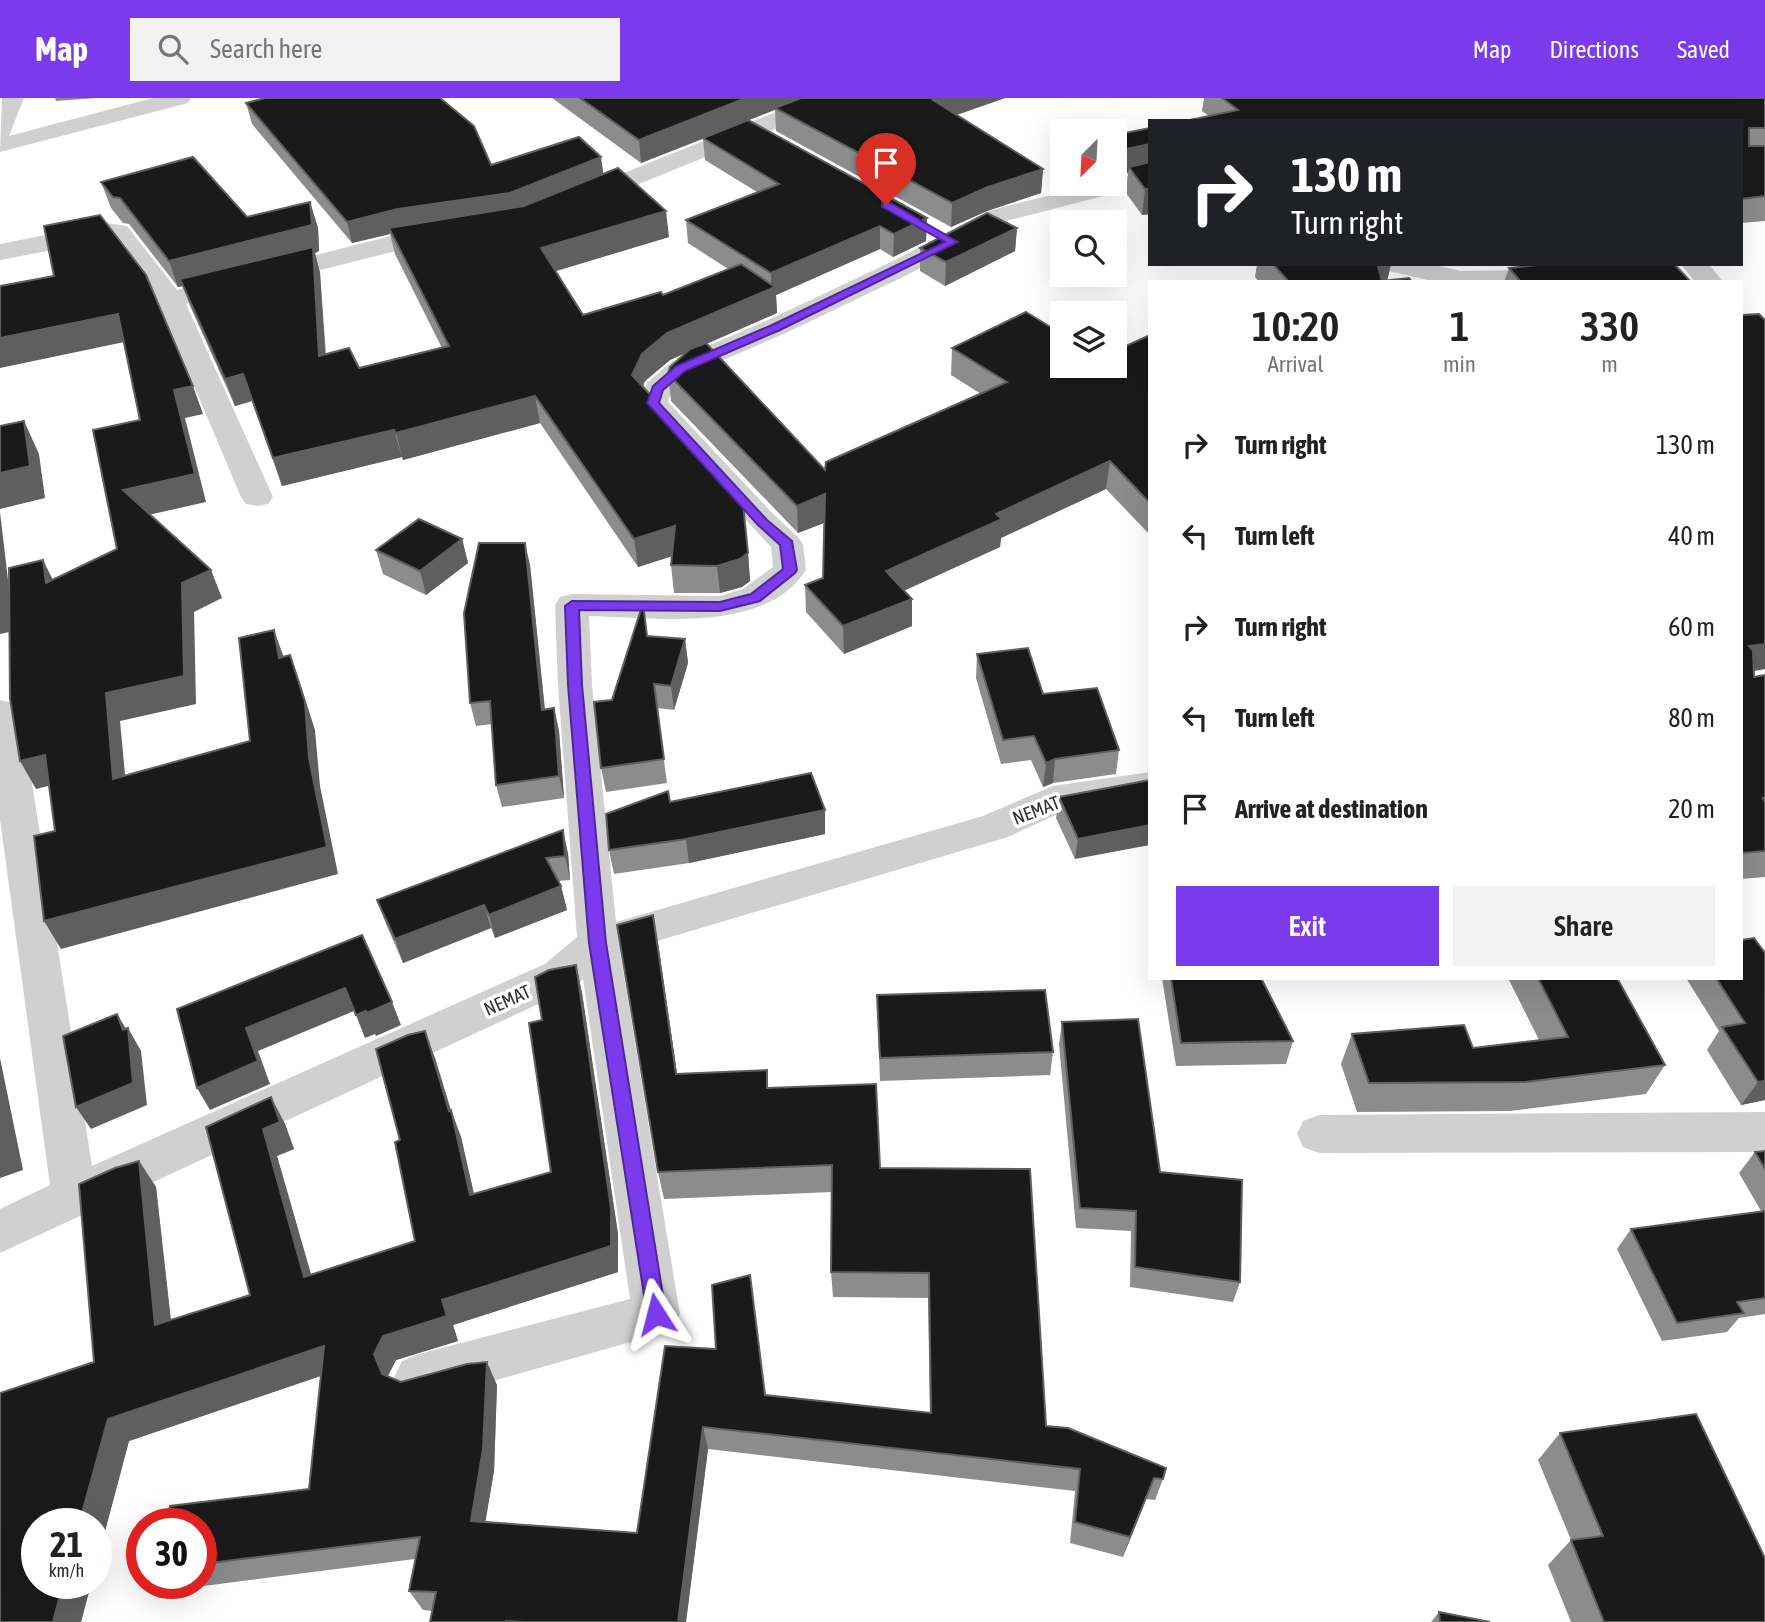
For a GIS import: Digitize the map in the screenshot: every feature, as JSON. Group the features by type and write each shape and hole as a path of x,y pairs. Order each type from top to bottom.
{"street":[{"path":"0,131 13,98"},
{"path":"0,145 180,98"},
{"path":"558,208 831,98"},
{"path":"751,130 775,143"},
{"path":"414,1379 656,1314 598,943 575,685 572,606 720,607 755,597 790,570 787,544 763,522 653,403 657,389 681,369 776,327 941,235 997,216 1148,178"},
{"path":"0,252 106,231 118,231 171,300 257,497"},
{"path":"171,300 403,241 468,232"},
{"path":"1402,266 1461,279 1526,278 1565,266"},
{"path":"1695,266 1708,280"},
{"path":"0,712 4,719 74,1195"},
{"name":"NEMAT","path":"0,1232 74,1195 559,976 598,943 995,827 1053,800 1148,785"},
{"path":"1319,1133 1765,1131"}],"building":[{"path":"265,98 440,98 474,126 491,165 579,137 601,157 510,193 398,209 347,222 246,103"},
{"path":"580,98 746,98 639,140"},
{"path":"801,98 939,98 933,100 1043,169 988,187 952,203 775,108"},
{"path":"1222,98 1765,98 1765,128 1749,128 1749,146 1765,146 1765,196 1743,199 1743,119 1195,119 1238,110"},
{"path":"748,120 927,218 894,234 880,226 771,273 686,220 779,184 703,138"},
{"path":"1148,128 1148,144 1127,149 1127,133"},
{"path":"193,157 247,217 310,202 312,225 169,261 120,198 113,197 101,182"},
{"path":"1148,162 1148,189 1145,189 1129,167"},
{"path":"618,168 666,211 541,248 583,315 661,292 663,295 741,264 775,287 667,333 642,354 632,375 742,494 748,553 740,559 717,566 671,565 675,526 634,539 535,396 396,433 394,430 273,458 243,374 225,379 180,279 313,247 319,356 349,348 359,368 449,346 389,228 524,206"},
{"path":"987,213 1017,228 946,262 920,248"},
{"path":"100,215 146,275 193,386 174,390 195,474 123,490 211,570 182,583 184,676 106,693 113,779 250,741 239,638 274,630 279,658 290,655 305,702 309,758 327,847 44,921 34,836 55,831 45,755 20,761 10,699 9,568 43,560 46,583 117,549 93,430 140,420 118,314 0,338 0,286 54,276 44,226"},
{"path":"1275,266 1378,266 1382,280 1287,280"},
{"path":"1676,266 1689,280 1519,280 1509,268"},
{"path":"1026,312 1050,327 1050,378 1127,378 1127,346 1148,336 1148,501 1110,461 996,514 1002,519 886,571 912,599 843,626 805,585 823,578 825,494 797,506 668,374 670,367 690,349 706,343 825,470 826,462 1007,382 952,348"},
{"path":"1759,314 1765,320 1765,644 1749,646 1753,651 1754,677 1765,675 1765,851 1743,853 1743,315"},
{"path":"24,421 30,466 0,473 0,426"},
{"path":"419,519 462,539 420,571 376,550"},
{"path":"479,543 525,543 542,710 554,708 559,776 496,785 490,701 470,703 464,613"},
{"path":"643,603 647,636 685,639 671,686 654,684 664,759 601,768 594,702 612,700"},
{"path":"1028,648 1043,694 1097,688 1119,750 1055,759 1046,763 1034,736 1003,740 977,654"},
{"path":"811,773 825,810 686,839 609,850 606,814 668,791 670,802"},
{"path":"1148,780 1148,825 1078,839 1059,797"},
{"path":"563,830 565,856 546,858 561,886 489,915 484,905 395,939 377,900"},
{"path":"653,915 676,1074 767,1070 767,1088 876,1084 880,1168 1030,1169 1046,1426 1068,1428 1166,1468 1163,1479 1154,1478 1130,1537 1075,1522 1080,1469 703,1427 678,1622 430,1622 436,1592 409,1591 420,1537 217,1562 217,1508 170,1508 309,1489 324,1346 108,1419 83,1508 21,1508 21,1599 59,1599 53,1622 0,1622 0,1393 94,1362 79,1184 139,1161 155,1325 250,1295 206,1127 271,1097 280,1122 263,1129 304,1277 415,1241 395,1142 400,1140 376,1049 408,1035 425,1031 449,1111 451,1110 470,1195 551,1172 529,1023 542,1020 535,977 549,970 576,965 611,1208 611,1246 442,1300 447,1316 383,1336 374,1354 382,1374 401,1382 467,1364 487,1362 483,1449 471,1521 637,1533 665,1346 716,1349 712,1285 750,1275 765,1395 931,1413 929,1273 831,1272 832,1165 658,1172 617,925"},
{"path":"362,935 392,1002 356,1015 345,988 246,1028 258,1061 197,1088 177,1009"},
{"path":"1754,938 1765,953 1765,1081 1758,1082 1722,1027 1745,1023 1717,980 1743,980 1743,940"},
{"path":"1171,980 1262,980 1293,1041 1181,1043"},
{"path":"1539,980 1618,980 1665,1065 1525,1082 1369,1083 1352,1034 1464,1025 1473,1048 1568,1037"},
{"path":"1045,990 1053,1052 880,1058 877,995"},
{"path":"117,1014 123,1030 128,1028 133,1083 76,1107 63,1036"},
{"path":"1138,1019 1160,1172 1242,1180 1240,1282 1135,1267 1136,1211 1080,1208 1062,1022"},
{"path":"1765,1151 1765,1169 1755,1152"},
{"path":"1765,1211 1765,1298 1737,1302 1744,1313 1677,1323 1631,1229"},
{"path":"1696,1414 1765,1558 1765,1622 1604,1622 1571,1540 1603,1536 1560,1433"},
{"path":"1439,1612 1490,1622 1440,1622"}],"route":[{"path":"656,1314 598,943 575,685 572,606 720,607 755,597 790,570 787,544 763,522 653,403 657,389 681,369 776,327 953,242 886,205"}]}
